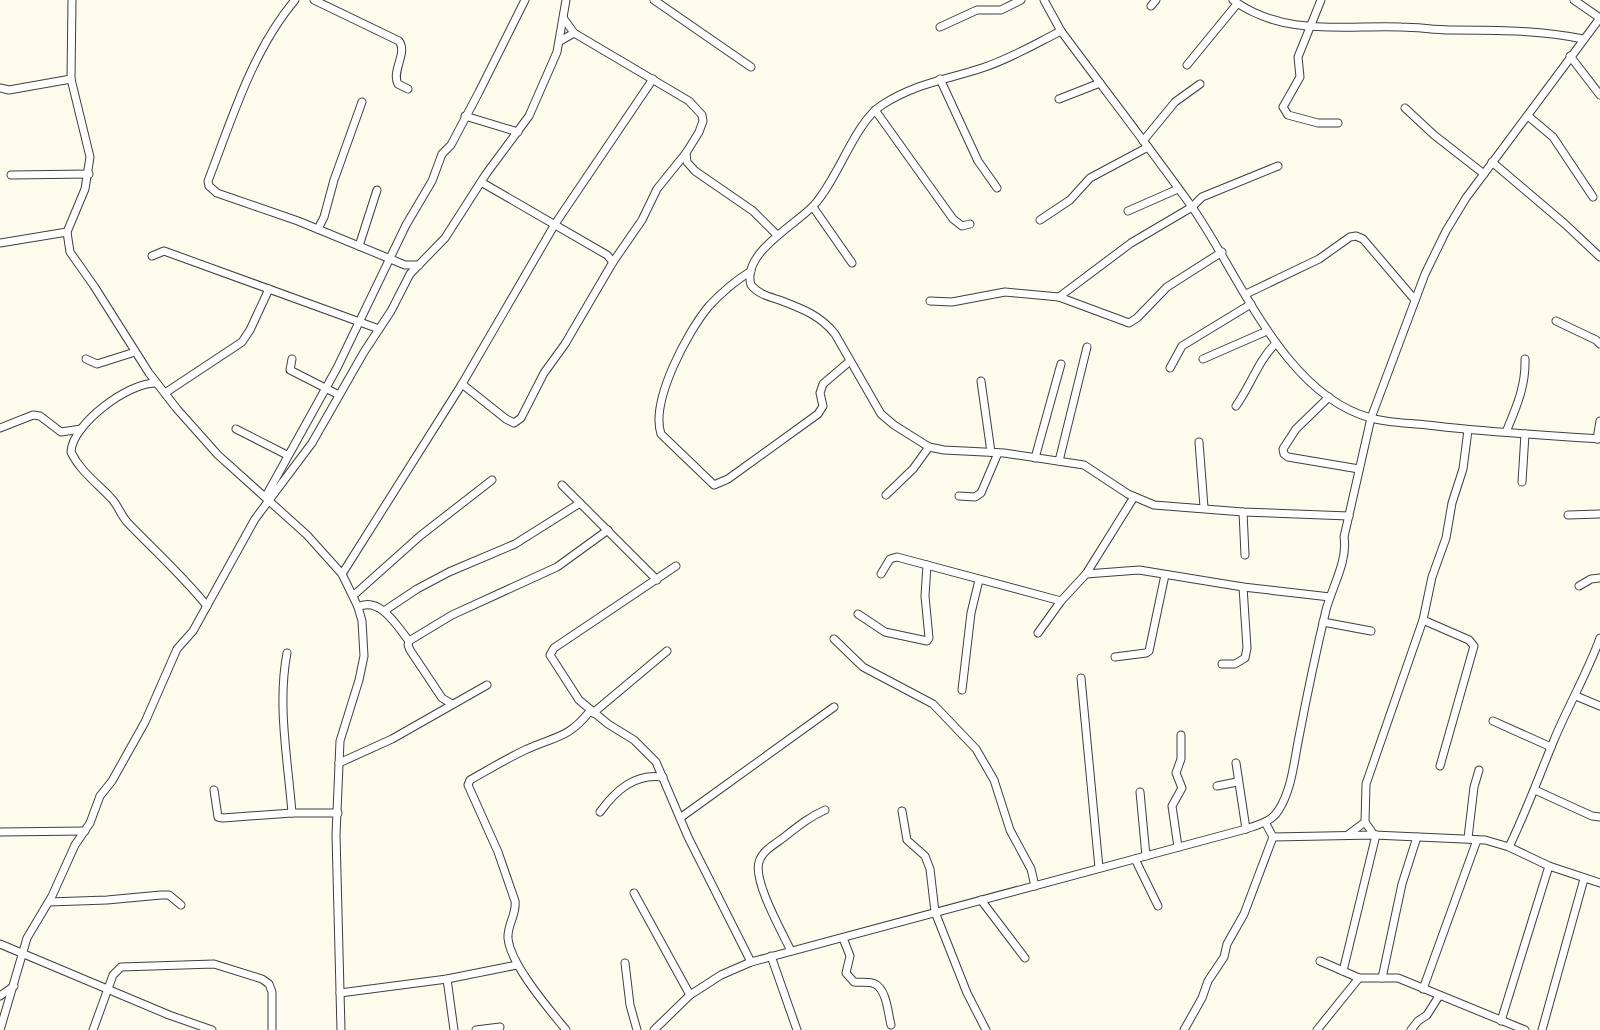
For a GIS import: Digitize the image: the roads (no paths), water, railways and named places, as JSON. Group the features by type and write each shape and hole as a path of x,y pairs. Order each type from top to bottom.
{"street":[{"path":"72,0 70,79 89,145 89,174 67,232 69,247 75,262 94,286 156,383 218,455 302,529 342,574 354,595 362,621 364,656 359,680 340,740 336,835 341,1030"},
{"path":"295,0 273,30 244,88 208,183 211,190 318,229 405,265 419,264"},
{"path":"314,0 400,41 402,47 396,78 398,84 408,89"},
{"path":"268,498 287,455 326,388 391,259 410,216 436,173 442,154 450,145 525,0"},
{"path":"0,1030 24,954 27,938 49,902 65,863 93,816 100,796 112,781 145,722 177,649 189,636 268,498 312,443 410,274 445,238 481,182 518,132 537,101 560,42 566,0"},
{"path":"654,0 751,67"},
{"path":"940,26 977,10 995,11 1021,0"},
{"path":"1044,0 1061,31 1192,207 1222,252 1267,330 1294,367 1329,397 1371,418 1468,430 1598,439 1600,421"},
{"path":"1321,0 1298,57 1300,77 1283,107 1288,115 1318,123 1338,123"},
{"path":"654,1030 690,995 721,975 751,962 1246,829 1265,822 1278,811 1290,781 1323,622 1344,555 1344,537 1371,418 1415,300 1446,231 1492,162 1600,18 1574,0"},
{"path":"1186,64 1235,2 1274,22 1311,26 1334,28 1378,26 1508,30 1583,39"},
{"path":"462,384 506,419 514,423 521,418 541,378 565,344 613,262 642,220 661,183 686,153 701,127 702,115 689,101 574,33 564,19"},
{"path":"1061,31 1001,62 919,86 875,110 813,207 777,235 758,258 751,271 750,281 756,290 817,316 827,324 835,334 881,414 894,425 929,447 944,450 994,452 1089,467 1134,497 1154,505 1204,507 1243,512 1349,516"},
{"path":"560,42 574,33"},
{"path":"1570,56 1600,95"},
{"path":"1,90 70,79"},
{"path":"342,574 462,384 555,224 653,79"},
{"path":"940,79 978,161 996,188"},
{"path":"1060,99 1100,84"},
{"path":"1142,140 1175,102 1200,84"},
{"path":"318,229 324,217 334,180 362,102"},
{"path":"1405,108 1434,135 1484,174"},
{"path":"875,110 953,219 962,226 970,224"},
{"path":"465,116 518,132"},
{"path":"1528,116 1553,137 1593,197"},
{"path":"1040,220 1070,200 1090,178 1148,147"},
{"path":"686,153 687,162 695,171 753,211 777,235"},
{"path":"675,165 687,162"},
{"path":"1492,162 1558,217 1600,258"},
{"path":"1059,297 1130,243 1192,207 1202,197 1278,166"},
{"path":"11,175 89,174"},
{"path":"481,182 607,255 613,262"},
{"path":"1128,211 1178,188"},
{"path":"359,246 377,190"},
{"path":"813,207 852,263"},
{"path":"0,243 67,232"},
{"path":"1246,294 1318,259 1350,237 1356,236 1363,239 1415,300"},
{"path":"152,256 164,251 203,266 215,267 379,329"},
{"path":"930,301 952,302 1005,292 1059,297 1129,322 1137,318 1172,284 1222,252"},
{"path":"607,255 619,253"},
{"path":"405,265 410,274"},
{"path":"751,271 729,286 708,307 685,342 663,395 660,410 661,434 714,485 728,479 818,414 823,406 820,393 823,384 850,361"},
{"path":"165,393 242,342 250,330 269,289"},
{"path":"1170,368 1182,346 1251,304"},
{"path":"1556,322 1596,340 1600,344"},
{"path":"1203,359 1267,330"},
{"path":"1236,406 1247,390 1266,352 1276,342"},
{"path":"1059,461 1087,347"},
{"path":"86,358 98,364 135,352"},
{"path":"292,359 290,370 339,395"},
{"path":"1506,432 1523,388 1526,375 1525,359"},
{"path":"1035,458 1061,364"},
{"path":"146,383 149,373"},
{"path":"958,496 975,497 981,493 994,452 981,381"},
{"path":"156,383 146,383 114,399 81,429 71,445 71,452 74,459 113,500 126,521 162,559 170,564 207,606"},
{"path":"1329,397 1296,429 1283,449 1284,454 1288,457 1359,469"},
{"path":"0,428 33,415 40,416 61,432 81,429"},
{"path":"236,429 287,455"},
{"path":"1375,835 1365,822 1366,784 1423,620 1432,577 1446,538 1452,503 1463,469 1468,430"},
{"path":"1522,482 1525,434"},
{"path":"1199,442 1204,507"},
{"path":"886,495 913,469 929,447"},
{"path":"354,595 420,536 492,480"},
{"path":"562,485 657,580"},
{"path":"1038,633 1062,601 1086,574 1134,497"},
{"path":"384,611 417,589 449,572 515,544 580,503"},
{"path":"1243,512 1245,555"},
{"path":"1568,515 1600,514"},
{"path":"409,641 452,615 557,567 608,530"},
{"path":"881,574 887,562 893,557 1062,601"},
{"path":"858,614 890,634 927,641 929,638 925,596 927,565"},
{"path":"676,566 550,653 551,660 571,690 592,712 634,740 656,762 680,818 751,962"},
{"path":"1086,574 1129,570 1330,596"},
{"path":"1115,657 1149,651 1165,575"},
{"path":"1579,586 1592,579 1600,578"},
{"path":"962,690 971,613 979,580"},
{"path":"1222,664 1235,664 1245,658 1247,648 1243,586"},
{"path":"200,597 213,595"},
{"path":"358,607 366,603 373,604 384,611 409,641 410,650 442,698 452,704"},
{"path":"1423,620 1469,640 1474,646 1440,766"},
{"path":"1323,622 1371,631"},
{"path":"1509,847 1535,790 1551,746 1576,696 1600,638"},
{"path":"834,639 863,667 933,704 976,749 994,780 1010,830 1031,870 1034,886"},
{"path":"566,1030 518,966 509,946 508,925 516,908 515,901 498,852 468,785 470,780 525,750 570,733 592,712 667,651"},
{"path":"287,654 283,672 283,701 292,813"},
{"path":"1080,678 1099,868"},
{"path":"339,763 392,739 487,685"},
{"path":"1576,696 1600,706"},
{"path":"442,698 443,709"},
{"path":"680,818 834,707"},
{"path":"1493,721 1551,746"},
{"path":"1178,847 1172,806 1182,788 1176,773 1181,759 1181,735"},
{"path":"1236,763 1237,782 1246,829"},
{"path":"1468,838 1474,788 1479,770"},
{"path":"600,812 610,798 627,784 643,776 663,777"},
{"path":"1216,786 1237,782"},
{"path":"214,790 218,817 292,813 338,813"},
{"path":"1535,790 1592,816 1600,817"},
{"path":"1140,792 1146,856"},
{"path":"791,951 764,891 758,873 758,863 765,852 802,823 825,810"},
{"path":"902,811 907,840 925,856 930,869 935,912 968,993 986,1030"},
{"path":"1184,1030 1202,998 1208,981 1224,957 1227,944 1244,914 1273,837 1265,822"},
{"path":"1349,834 1365,822"},
{"path":"0,832 84,831"},
{"path":"1273,837 1349,834 1468,838 1509,847 1549,866 1600,883"},
{"path":"1343,971 1375,835"},
{"path":"1382,978 1402,884 1417,837"},
{"path":"1423,989 1477,840"},
{"path":"1135,859 1158,906"},
{"path":"1501,1021 1549,866"},
{"path":"1542,1030 1584,879"},
{"path":"634,893 690,995"},
{"path":"49,902 169,895 181,905"},
{"path":"982,900 1025,958"},
{"path":"843,938 850,956 846,973 854,982 870,982 879,987 883,995 890,1025"},
{"path":"0,944 169,1015 212,1030"},
{"path":"771,956 797,1030"},
{"path":"1320,961 1359,978 1398,978 1525,1030"},
{"path":"625,963 630,1005 637,1030"},
{"path":"93,1030 116,970 121,967 214,964 262,979 269,984 272,992 272,1030"},
{"path":"340,993 447,979 518,966"},
{"path":"1317,1030 1359,978"},
{"path":"447,979 454,1030"},
{"path":"0,996 14,986"},
{"path":"1411,1030 1418,1020 1428,1014 1439,996"},
{"path":"476,1030 500,1026"}]}
